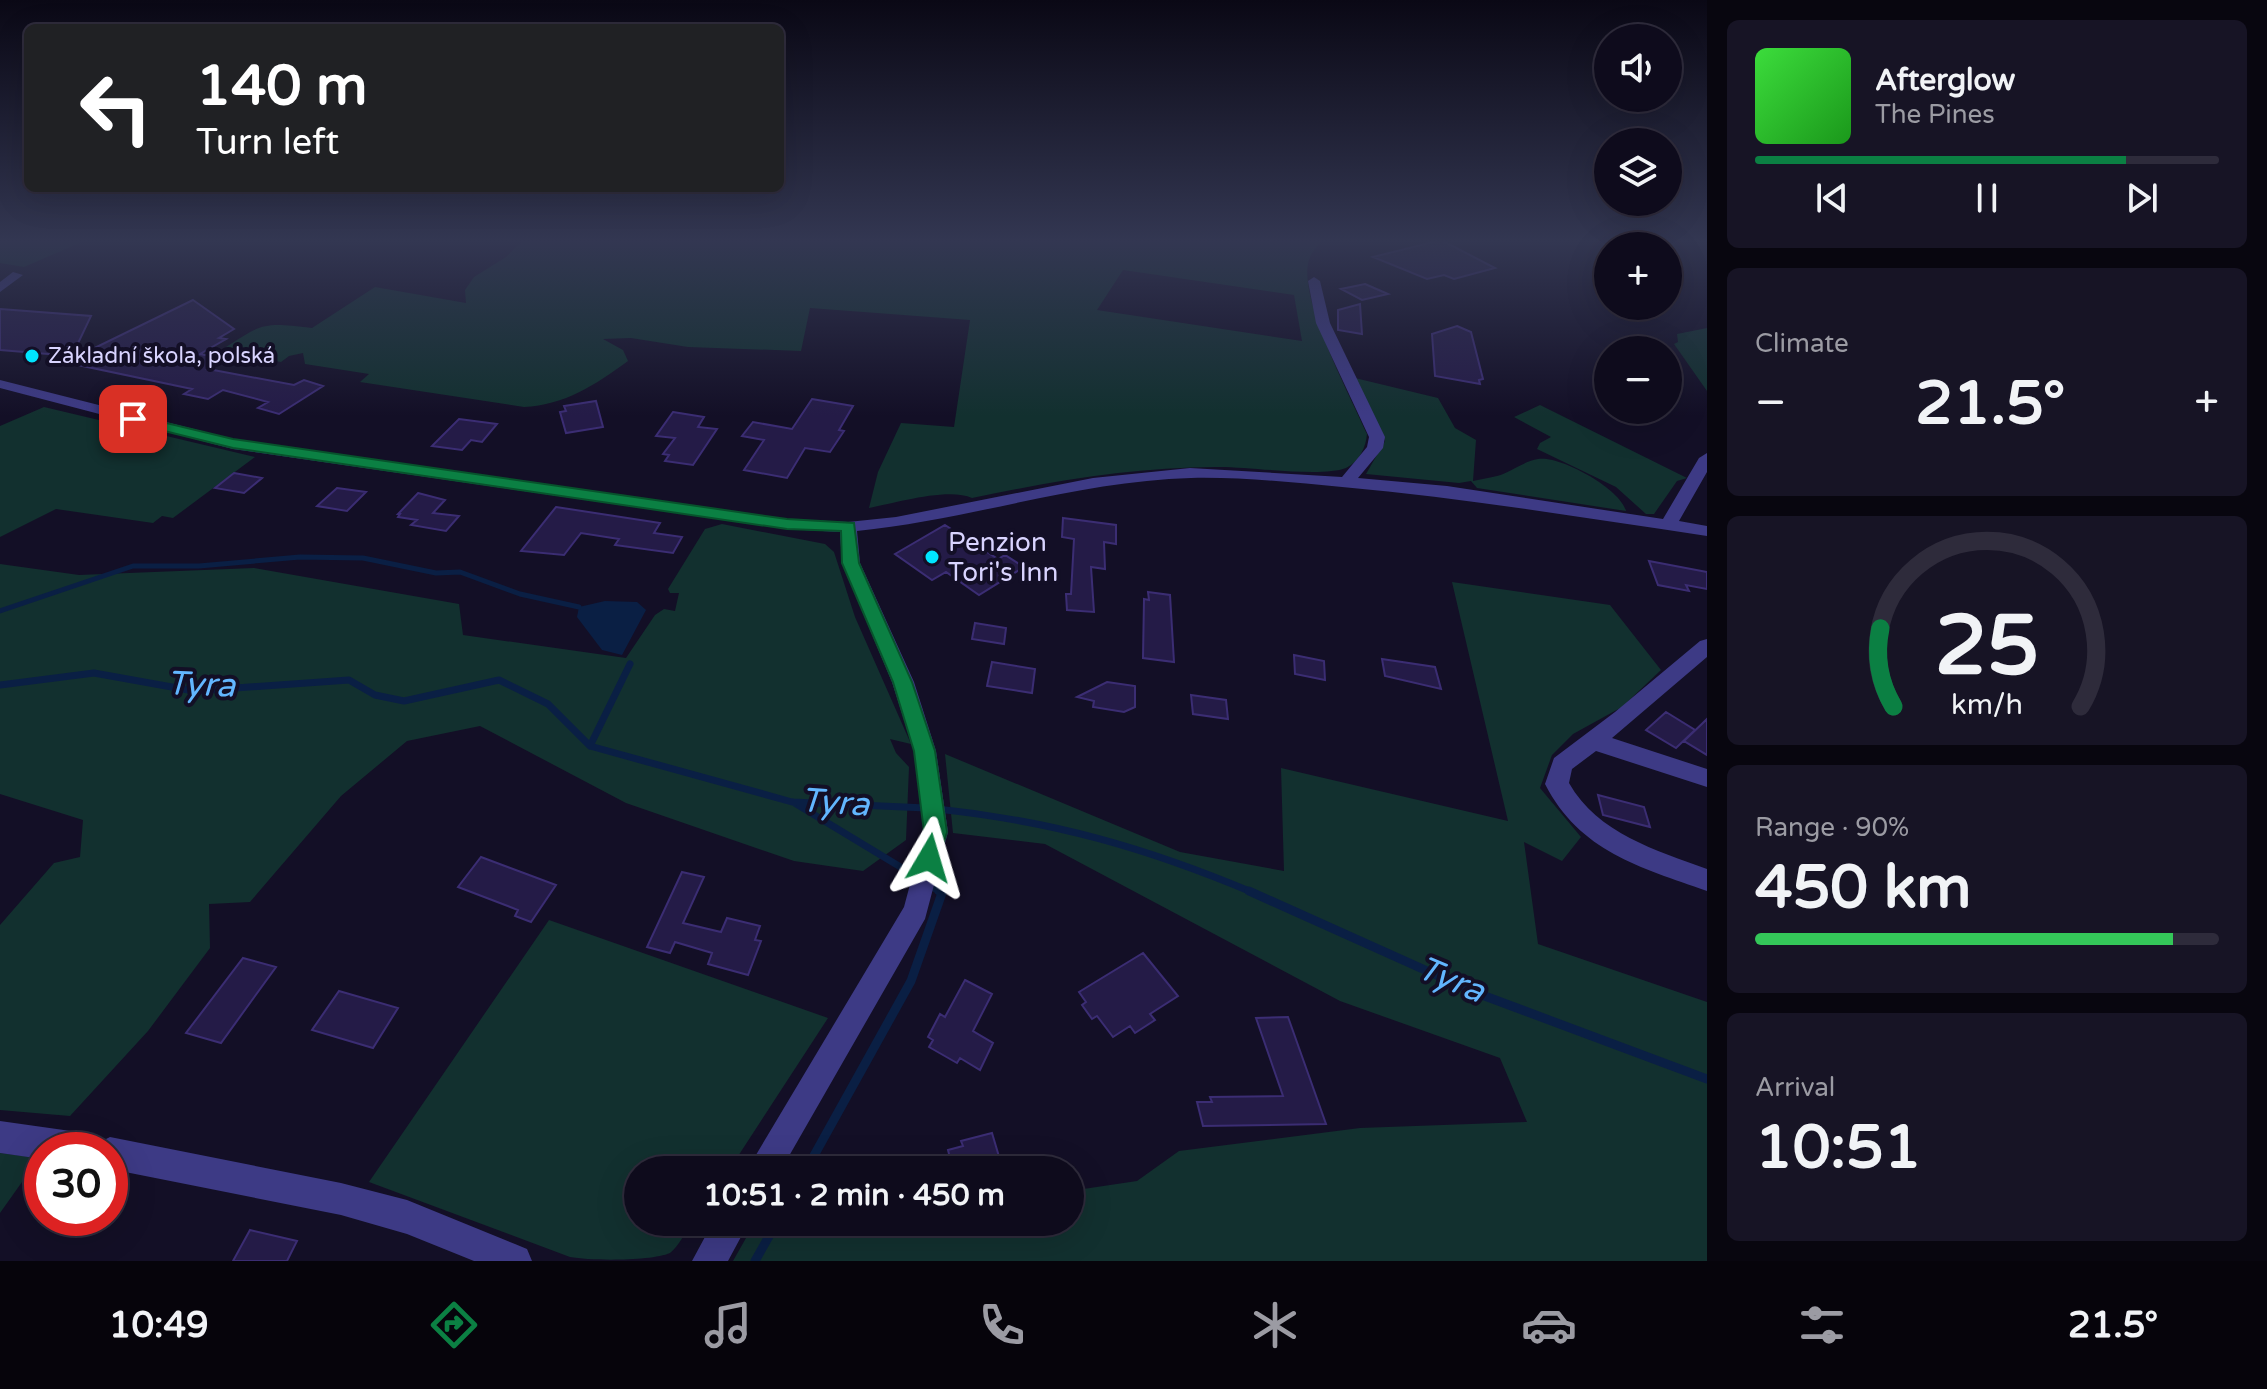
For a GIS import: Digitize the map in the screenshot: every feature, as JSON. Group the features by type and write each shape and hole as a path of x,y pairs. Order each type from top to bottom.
{"street":[{"path":"1318,299 1323,323 1377,437 1375,448 1347,481"},
{"path":"0,384 233,444 787,524 848,527 896,522 1093,483 1190,473 1347,481 1553,505 1707,531"},
{"path":"1668,525 1707,458"},
{"path":"771,1156 916,911 936,832 925,751 903,682 851,563 848,527"},
{"path":"1707,646 1562,764 1557,784 1575,815 1618,845 1707,880"},
{"path":"1592,741 1707,778"},
{"path":"0,1137 24,1140"},
{"path":"128,1157 341,1199 407,1217 515,1261"},
{"path":"709,1261 724,1236"}],"green space":[{"path":"357,299 442,299 466,303 466,299 1104,299 1097,310 1302,341 1295,299 1311,299 1328,347 1367,434 1355,462 1334,471 1216,467 1155,469 1063,481 972,498 936,495 869,508 878,472 901,423 954,427 970,320 810,308 801,351 688,347 631,338 603,339 623,350 628,361 566,398 524,407 360,382 369,374 305,364 303,353 289,356 281,362 220,351 263,327 312,328"},
{"path":"1707,328 1707,391 1682,355 1682,336 1677,334"},
{"path":"1355,378 1438,398 1455,428 1476,440 1473,481 1494,477 1533,460 1548,459 1574,468 1602,484 1622,502 1626,511 1477,488 1471,481 1459,483 1366,474 1385,441"},
{"path":"1540,405 1687,478 1677,481 1654,514 1646,514 1616,487 1537,449 1540,443 1551,437 1514,417"},
{"path":"44,407 255,457 173,518 162,516 153,523 56,509 0,537 0,426"},
{"path":"722,524 825,544 834,552 855,617 911,744 890,739 896,753 909,767 906,840 863,871 794,861 626,803 480,726 407,741 341,796 250,902 209,904 210,948 148,1031 70,1116 0,1110 0,925 54,863 80,857 83,820 0,794 0,564 79,575 254,568 459,604 463,635 626,658 655,615 664,609 675,611 679,593 670,593 668,589 705,529"},
{"path":"1452,582 1610,605 1661,670 1622,707 1573,734 1552,755 1540,788 1581,837 1562,861 1524,842 1538,944 1707,1002 1707,1261 733,1261 747,1236 1084,1236 1084,1189 1137,1181 1179,1151 1360,1128 1527,1122 1500,1058 1340,1001 1045,844 953,833 945,754 1180,852 1284,871 1281,768 1508,821"},
{"path":"549,920 828,1018 738,1156 624,1156 624,1236 683,1236 670,1253 622,1260 570,1257 369,1182"},
{"path":"0,1153 24,1156 24,1179 0,1213"}],"water":[{"path":"605,601 637,602 646,610 622,655 602,650 577,617 579,607"}],"building":[{"path":"193,300 234,329 219,338 226,339 200,354 226,359 208,369 294,385 304,380 323,386 279,414 258,408 268,402 223,390 208,399 184,394 192,389 78,365 93,357 78,356"},
{"path":"1360,304 1362,334 1338,330 1338,310"},
{"path":"0,309 91,316 72,356 0,350"},
{"path":"1457,326 1471,332 1483,379 1479,380 1480,384 1435,376 1432,334"},
{"path":"812,399 853,406 839,430 844,431 830,452 805,448 787,478 744,470 764,440 742,436 753,422 792,429"},
{"path":"596,401 603,427 566,433 560,412 566,411 564,406"},
{"path":"673,412 704,417 698,427 717,429 693,465 665,461 669,455 663,454 675,438 656,436"},
{"path":"459,419 497,424 482,442 471,440 462,450 432,446"},
{"path":"234,473 262,478 244,493 215,488"},
{"path":"337,488 366,492 347,511 317,506"},
{"path":"418,493 445,500 433,513 459,516 446,531 411,525 417,520 398,517"},
{"path":"556,507 660,523 654,533 682,537 673,553 615,545 619,539 581,533 564,555 521,551"},
{"path":"1063,518 1116,525 1116,544 1104,542 1105,569 1091,567 1094,612 1067,610 1066,594 1071,594 1074,539 1062,537"},
{"path":"945,525 998,559 1005,555 1024,567 979,595 946,572 932,580 895,554"},
{"path":"1649,561 1707,572 1707,589 1686,585 1689,591 1658,585"},
{"path":"1148,592 1170,595 1174,662 1143,658 1144,599 1149,600"},
{"path":"975,623 1006,628 1004,644 972,639"},
{"path":"1294,655 1324,661 1325,680 1295,674"},
{"path":"1382,659 1435,667 1441,689 1385,676"},
{"path":"992,662 1035,669 1032,693 987,686"},
{"path":"1107,682 1135,686 1135,707 1124,712 1093,707 1094,701 1077,697"},
{"path":"1191,695 1226,700 1228,719 1193,714"},
{"path":"1666,712 1695,730 1676,748 1646,730"},
{"path":"1707,719 1707,755 1684,741"},
{"path":"1598,795 1644,807 1650,827 1603,815"},
{"path":"481,857 556,885 531,922 515,916 518,910 458,887"},
{"path":"682,872 704,877 683,923 721,932 727,918 760,926 755,940 761,941 748,975 708,964 712,953 675,942 670,953 647,947"},
{"path":"1143,953 1178,996 1150,1014 1155,1020 1135,1033 1130,1026 1113,1037 1097,1016 1092,1019 1082,1005 1086,1002 1079,992"},
{"path":"243,958 276,967 221,1043 186,1033"},
{"path":"965,980 992,994 973,1031 993,1043 980,1070 960,1058 957,1063 929,1047 933,1040 928,1037 940,1014 945,1017"},
{"path":"339,991 398,1008 373,1048 312,1030"},
{"path":"1288,1017 1326,1124 1203,1126 1197,1102 1212,1102 1210,1097 1283,1096 1256,1018"},
{"path":"992,1133 999,1156 950,1156 948,1150 963,1146 961,1141"},
{"path":"250,1230 297,1241 287,1261 233,1261"}],"waterway":[{"path":"0,611 133,566 199,566 300,557 363,558 436,573 460,572 520,594 579,607"},
{"path":"590,746 630,664"},
{"name":"Tyra","path":"0,685 94,673 194,691 349,680 375,695 404,701 499,680 548,704 590,746"},
{"name":"Tyra","path":"590,746 793,802"},
{"name":"Tyra","path":"793,802 926,808"},
{"path":"793,802 917,877"},
{"path":"937,809 1020,821 1099,839 1176,863 1249,891"},
{"path":"926,883 942,893"},
{"name":"Tyra","path":"1249,891 1254,893"},
{"name":"Tyra","path":"1249,891 1474,992 1707,1079"},
{"path":"814,1156 911,981 942,893"},
{"path":"755,1261 769,1236"}],"place":[{"name":"Základní škola, polská","path":"32,356"},
{"name":"Penzion Tori's Inn","path":"932,557"}],"route":[{"path":"133,419 233,444 787,524 848,527 851,563 903,682 925,751 936,832 929,858"}]}
